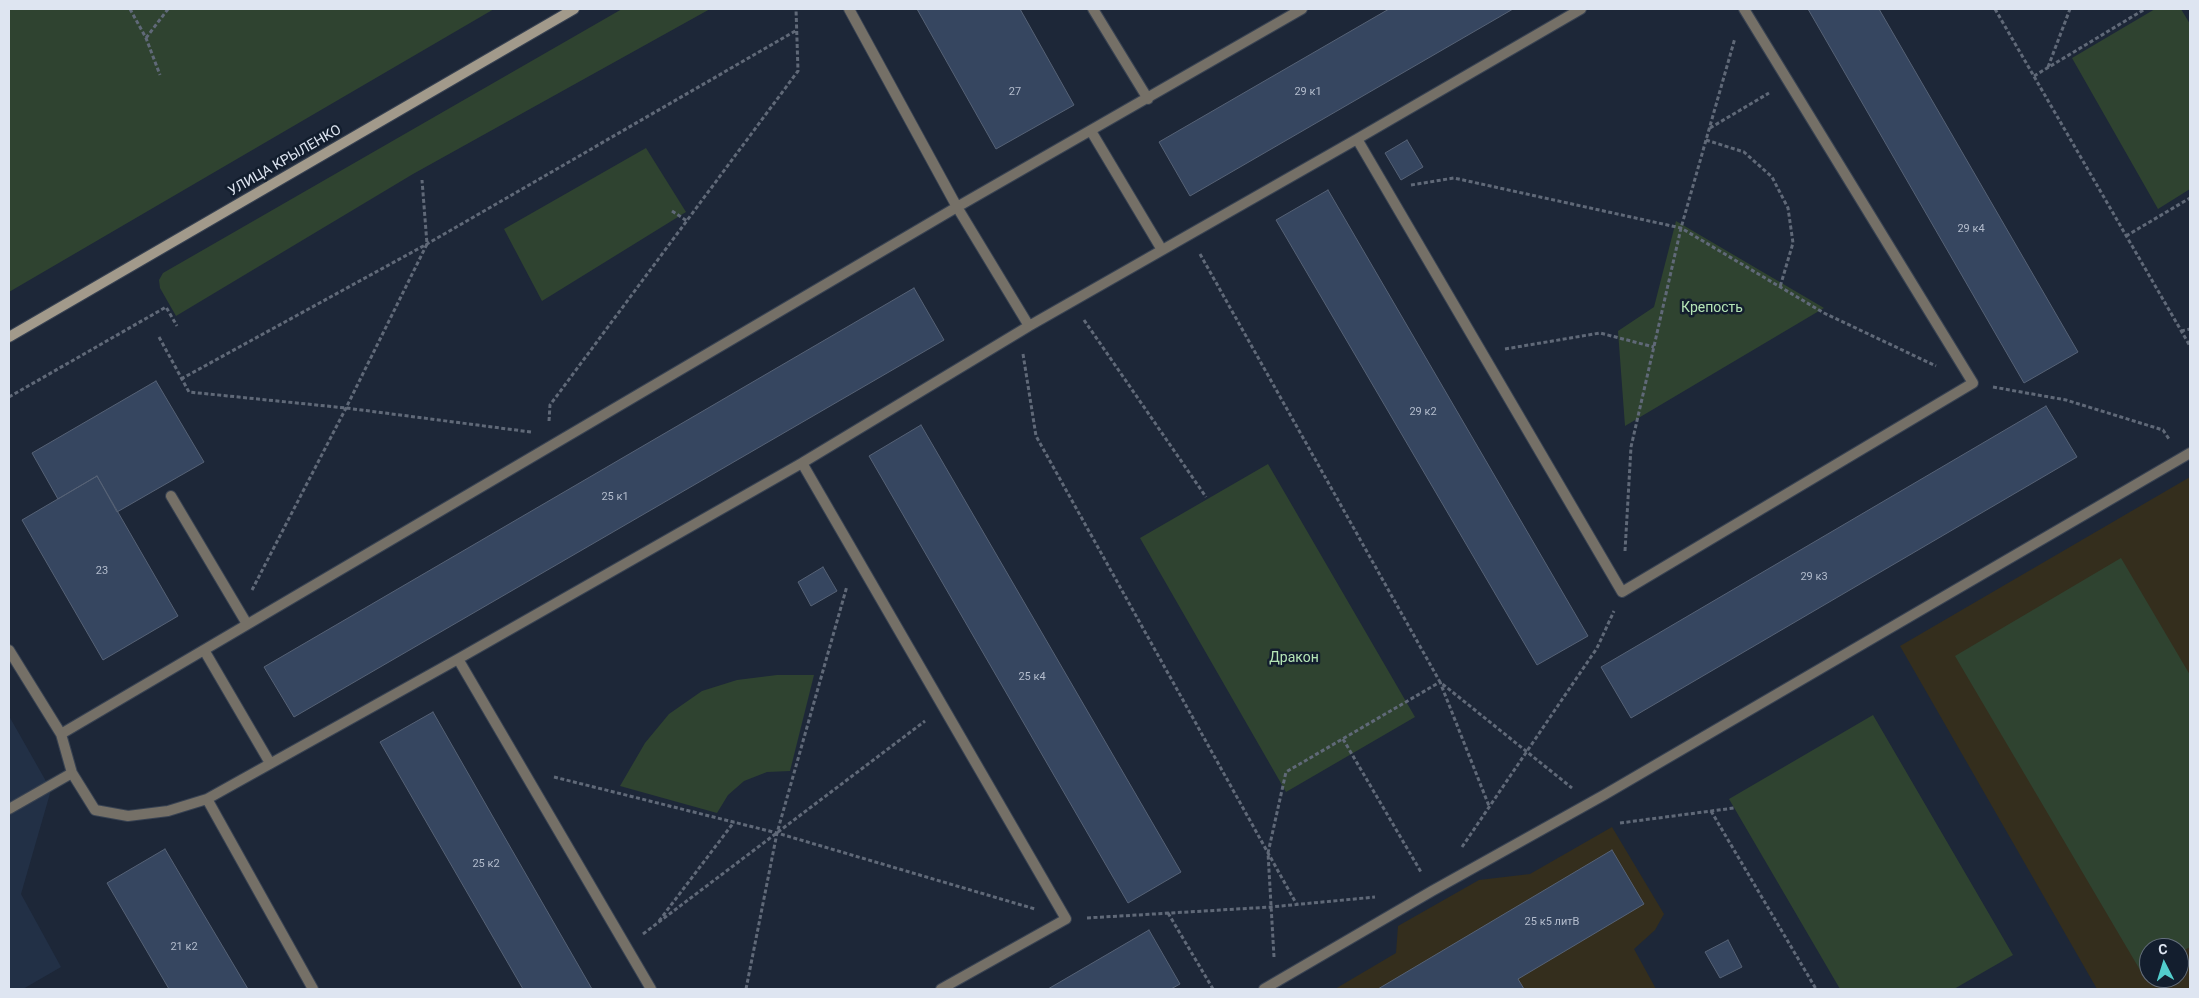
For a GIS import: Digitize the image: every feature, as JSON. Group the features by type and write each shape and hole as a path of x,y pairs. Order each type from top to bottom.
{"street":[{"name":"УЛИЦА КРЫЛЕНКО","path":"9,337 574,9"}],"lane":[{"path":"849,9 1024,328"},
{"path":"1093,9 1148,99"},
{"path":"61,734 958,207 1302,9"},
{"path":"9,650 61,734 72,773 95,810 128,816 168,811 207,799 458,660 802,463 1024,328 1581,9"},
{"path":"1357,139 1388,189 1622,592 1973,383 1744,9"},
{"path":"1092,131 1162,250"},
{"path":"1264,989 1432,891 1604,795 2186,456"},
{"path":"802,463 1066,919 941,989"},
{"path":"170,496 247,624"},
{"path":"204,650 270,763"},
{"path":"458,660 650,989"},
{"path":"9,809 72,773"},
{"path":"207,799 313,989"}],"path":[{"path":"130,9 146,38 160,75"},
{"path":"146,38 168,9"},
{"path":"555,444 548,434 550,404 798,71 796,9"},
{"path":"1995,9 2190,346"},
{"path":"2048,67 2070,9"},
{"path":"2034,76 2145,9"},
{"path":"181,379 427,244 797,30"},
{"path":"1624,554 1631,447 1681,228 1735,36"},
{"path":"1710,128 1789,82"},
{"path":"1706,140 1744,152 1772,178 1788,208 1793,243 1780,287"},
{"path":"1388,189 1454,178 1681,228 1824,314 1938,367"},
{"path":"240,612 346,408 427,244 422,180"},
{"path":"2126,236 2190,198"},
{"path":"672,211 687,221"},
{"path":"1189,234 1440,682 1490,807"},
{"path":"1071,302 1206,496"},
{"path":"9,397 166,307 177,326"},
{"path":"1024,328 1036,436 1296,905"},
{"path":"2181,331 2190,329"},
{"path":"1483,353 1600,332 1654,347"},
{"path":"159,337 189,392 346,408 548,434"},
{"path":"1973,383 2066,400 2163,430 2186,456"},
{"path":"746,989 776,833 856,554"},
{"path":"1458,853 1597,648 1622,592"},
{"path":"1276,983 1268,853 1286,772 1440,682"},
{"path":"1440,682 1579,794 1604,795"},
{"path":"626,947 944,707"},
{"path":"1343,739 1417,864"},
{"path":"564,779 776,833 1066,919 1271,908 1384,896"},
{"path":"1620,823 1734,808"},
{"path":"1711,811 1816,989"},
{"path":"655,925 734,822"},
{"path":"1168,913 1213,989"}],"shaded area":[{"path":"2190,477 2190,989 2097,989 1900,646"},
{"path":"9,716 51,790 21,894 61,967 23,989 9,989"},
{"path":"1612,827 1664,914 1655,930 1634,949 1656,989 1335,989 1396,953 1398,926 1479,880 1530,874"}],"green space":[{"path":"9,9 494,9 9,292"},
{"path":"622,9 710,9 413,174 176,316 160,288 159,280 163,273"},
{"path":"2155,9 2181,9 2190,24 2190,189 2158,209 2072,58"},
{"path":"646,148 686,212 542,301 504,229"},
{"name":"Крепость","path":"1676,221 1824,308 1625,426 1618,331 1654,307"},
{"name":"Дракон","path":"1268,464 1415,717 1286,792 1140,538"},
{"path":"2121,558 2190,675 2190,947 2189,938 2139,938 2139,968 1955,656"},
{"path":"777,675 814,675 790,771 767,772 744,781 728,795 717,813 620,786 645,743 669,714 702,691 737,680"},
{"path":"1873,715 2013,955 1954,989 1840,989 1729,799"}],"building":[{"path":"917,9 1020,9 1074,105 996,149"},
{"path":"1389,9 1513,9 1190,196 1159,142"},
{"path":"1808,9 1879,9 2078,352 2024,383"},
{"path":"1407,140 1423,167 1401,180 1385,153"},
{"path":"1328,190 1588,636 1537,665 1276,220"},
{"path":"914,288 944,340 294,717 264,667"},
{"path":"156,381 204,462 117,512 97,476 58,499 32,453"},
{"path":"2046,406 2077,457 1631,718 1601,667"},
{"path":"921,425 1181,872 1128,903 869,456"},
{"path":"97,476 178,616 103,660 22,520"},
{"path":"823,567 837,591 811,606 798,582"},
{"path":"433,712 592,989 523,989 380,742"},
{"path":"165,849 248,989 169,989 107,883"},
{"path":"1612,850 1644,904 1518,979 1524,989 1378,989"},
{"path":"1149,930 1180,984 1171,989 1048,989"},
{"path":"1728,940 1742,967 1720,978 1705,952"}]}
